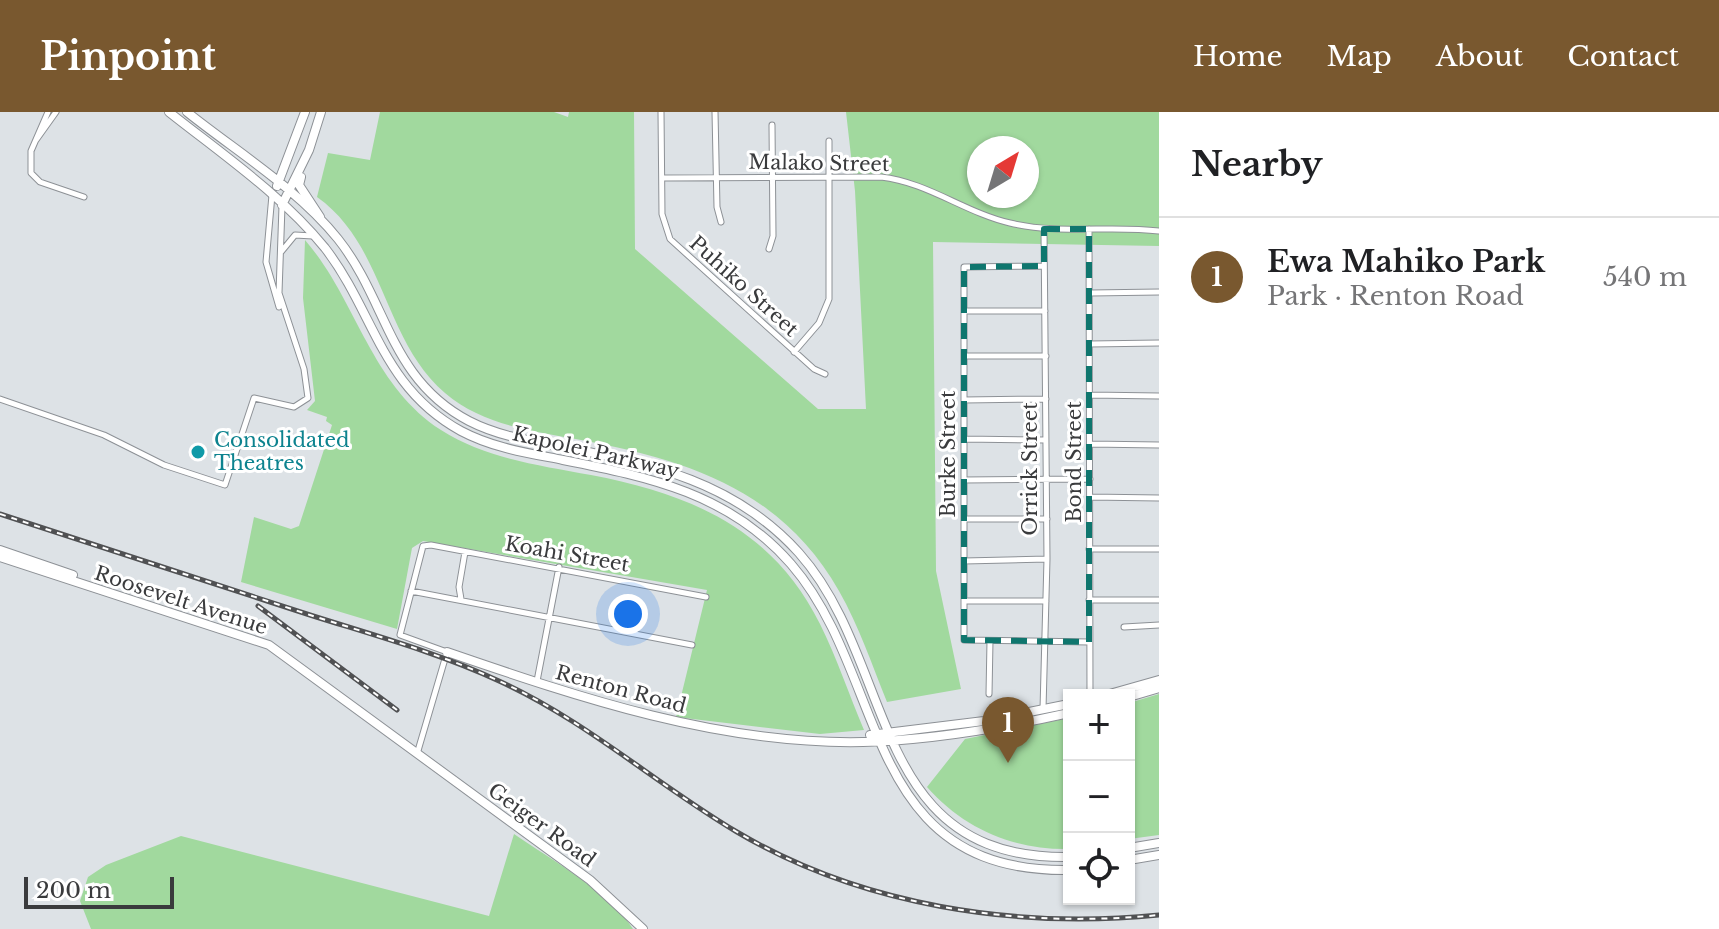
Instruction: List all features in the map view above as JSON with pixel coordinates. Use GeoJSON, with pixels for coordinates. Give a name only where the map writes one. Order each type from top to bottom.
{"type":"FeatureCollection","features":[{"type":"Feature","properties":{"kind":"main road","name":"Kapolei Parkway"},"geometry":{"type":"LineString","coordinates":[[169,112],[272,194],[315,237],[338,268],[393,370],[416,398],[444,420],[473,437],[506,449],[674,484],[727,510],[762,536],[800,575],[823,609],[876,738],[906,793],[951,836],[1009,863],[1063,869]]}},
{"type":"Feature","properties":{"kind":"main road","name":"Kapolei Parkway"},"geometry":{"type":"LineString","coordinates":[[187,112],[322,221],[348,254],[404,363],[426,389],[452,410],[510,437],[675,471],[726,494],[772,526],[811,567],[834,603],[889,736],[915,786],[958,826],[1012,851],[1063,856]]}},
{"type":"Feature","properties":{"kind":"main road"},"geometry":{"type":"LineString","coordinates":[[272,194],[305,112]]}},
{"type":"Feature","properties":{"kind":"main road"},"geometry":{"type":"LineString","coordinates":[[282,205],[302,167],[321,112]]}},
{"type":"Feature","properties":{"kind":"main road"},"geometry":{"type":"LineString","coordinates":[[302,167],[299,185],[322,221]]}},
{"type":"Feature","properties":{"kind":"main road"},"geometry":{"type":"LineString","coordinates":[[0,550],[149,604]]}},
{"type":"Feature","properties":{"kind":"main road","name":"Roosevelt Avenue"},"geometry":{"type":"LineString","coordinates":[[0,557],[269,645],[417,754]]}},
{"type":"Feature","properties":{"kind":"main road","name":"Renton Road"},"geometry":{"type":"LineString","coordinates":[[447,652],[612,707],[691,724],[764,735],[842,740],[876,738],[1063,714]]}},
{"type":"Feature","properties":{"kind":"main road"},"geometry":{"type":"LineString","coordinates":[[1127,689],[1159,680]]}},
{"type":"Feature","properties":{"kind":"main road"},"geometry":{"type":"LineString","coordinates":[[1135,695],[1159,688]]}},
{"type":"Feature","properties":{"kind":"main road","name":"Renton Road"},"geometry":{"type":"LineString","coordinates":[[946,730],[1063,705]]}},
{"type":"Feature","properties":{"kind":"main road","name":"Geiger Road"},"geometry":{"type":"LineString","coordinates":[[417,754],[590,880],[643,929]]}},
{"type":"Feature","properties":{"kind":"main road"},"geometry":{"type":"LineString","coordinates":[[1135,847],[1159,843]]}},
{"type":"Feature","properties":{"kind":"main road"},"geometry":{"type":"LineString","coordinates":[[1135,859],[1159,855]]}},
{"type":"Feature","properties":{"kind":"street"},"geometry":{"type":"LineString","coordinates":[[48,112],[29,160],[35,178],[84,197]]}},
{"type":"Feature","properties":{"kind":"street"},"geometry":{"type":"LineString","coordinates":[[35,141],[56,112]]}},
{"type":"Feature","properties":{"kind":"street","name":"Puhiko Street"},"geometry":{"type":"LineString","coordinates":[[661,112],[663,220],[673,244],[794,352],[825,374]]}},
{"type":"Feature","properties":{"kind":"street"},"geometry":{"type":"LineString","coordinates":[[715,112],[721,222]]}},
{"type":"Feature","properties":{"kind":"street"},"geometry":{"type":"LineString","coordinates":[[769,249],[773,236],[772,125]]}},
{"type":"Feature","properties":{"kind":"street"},"geometry":{"type":"LineString","coordinates":[[794,352],[819,323],[829,299],[829,141]]}},
{"type":"Feature","properties":{"kind":"street","name":"Malako Street"},"geometry":{"type":"LineString","coordinates":[[662,178],[897,179],[999,220],[1044,229],[1159,231]]}},
{"type":"Feature","properties":{"kind":"street"},"geometry":{"type":"LineString","coordinates":[[0,399],[104,435],[170,468],[225,485],[254,398],[292,407],[307,400],[304,369],[271,288],[266,262],[266,234],[272,194]]}},
{"type":"Feature","properties":{"kind":"street"},"geometry":{"type":"LineString","coordinates":[[282,205],[279,288],[284,315]]}},
{"type":"Feature","properties":{"kind":"street","name":"Orrick Street"},"geometry":{"type":"LineString","coordinates":[[1043,710],[1047,559],[1044,229]]}},
{"type":"Feature","properties":{"kind":"street","name":"Bond Street"},"geometry":{"type":"LineString","coordinates":[[1089,229],[1090,689]]}},
{"type":"Feature","properties":{"kind":"street"},"geometry":{"type":"LineString","coordinates":[[280,253],[295,235],[315,237]]}},
{"type":"Feature","properties":{"kind":"street","name":"Burke Street"},"geometry":{"type":"LineString","coordinates":[[990,641],[964,640],[964,267],[1044,266]]}},
{"type":"Feature","properties":{"kind":"street"},"geometry":{"type":"LineString","coordinates":[[1091,293],[1159,292]]}},
{"type":"Feature","properties":{"kind":"street"},"geometry":{"type":"LineString","coordinates":[[964,311],[1045,311]]}},
{"type":"Feature","properties":{"kind":"street"},"geometry":{"type":"LineString","coordinates":[[1090,344],[1159,343]]}},
{"type":"Feature","properties":{"kind":"street"},"geometry":{"type":"LineString","coordinates":[[964,356],[1046,356]]}},
{"type":"Feature","properties":{"kind":"street"},"geometry":{"type":"LineString","coordinates":[[1090,395],[1159,396]]}},
{"type":"Feature","properties":{"kind":"street"},"geometry":{"type":"LineString","coordinates":[[964,400],[1046,399]]}},
{"type":"Feature","properties":{"kind":"street"},"geometry":{"type":"LineString","coordinates":[[964,439],[1046,440]]}},
{"type":"Feature","properties":{"kind":"street"},"geometry":{"type":"LineString","coordinates":[[1090,444],[1159,445]]}},
{"type":"Feature","properties":{"kind":"street"},"geometry":{"type":"LineString","coordinates":[[964,480],[1090,479]]}},
{"type":"Feature","properties":{"kind":"street"},"geometry":{"type":"LineString","coordinates":[[1090,497],[1159,498]]}},
{"type":"Feature","properties":{"kind":"street"},"geometry":{"type":"LineString","coordinates":[[964,519],[1047,519]]}},
{"type":"Feature","properties":{"kind":"street","name":"Koahi Street"},"geometry":{"type":"LineString","coordinates":[[411,591],[423,546],[559,567],[706,597]]}},
{"type":"Feature","properties":{"kind":"street"},"geometry":{"type":"LineString","coordinates":[[1089,549],[1159,549]]}},
{"type":"Feature","properties":{"kind":"street"},"geometry":{"type":"LineString","coordinates":[[461,599],[459,587],[465,552]]}},
{"type":"Feature","properties":{"kind":"street"},"geometry":{"type":"LineString","coordinates":[[964,561],[1047,559]]}},
{"type":"Feature","properties":{"kind":"street"},"geometry":{"type":"LineString","coordinates":[[536,682],[559,567]]}},
{"type":"Feature","properties":{"kind":"street"},"geometry":{"type":"LineString","coordinates":[[411,591],[692,645]]}},
{"type":"Feature","properties":{"kind":"street","name":"Renton Road"},"geometry":{"type":"LineString","coordinates":[[411,591],[400,635],[447,652]]}},
{"type":"Feature","properties":{"kind":"street"},"geometry":{"type":"LineString","coordinates":[[1089,600],[1159,600]]}},
{"type":"Feature","properties":{"kind":"street"},"geometry":{"type":"LineString","coordinates":[[964,601],[1046,601]]}},
{"type":"Feature","properties":{"kind":"street"},"geometry":{"type":"LineString","coordinates":[[1124,627],[1159,625]]}},
{"type":"Feature","properties":{"kind":"street"},"geometry":{"type":"LineString","coordinates":[[989,694],[990,641],[1089,642]]}},
{"type":"Feature","properties":{"kind":"street"},"geometry":{"type":"LineString","coordinates":[[417,754],[447,652]]}},
{"type":"Feature","properties":{"kind":"highlighted area"},"geometry":{"type":"Polygon","coordinates":[[[1044,229],[1089,229],[1089,642],[964,640],[964,267],[1044,266],[1044,229]]]}},
{"type":"Feature","properties":{"kind":"green space"},"geometry":{"type":"Polygon","coordinates":[[[380,112],[554,112],[568,117],[569,112],[634,112],[635,249],[818,409],[866,409],[855,191],[846,112],[1159,112],[1159,246],[933,242],[936,571],[961,689],[887,702],[839,591],[816,556],[790,528],[760,504],[694,470],[620,448],[510,426],[476,413],[445,393],[424,371],[408,347],[357,240],[339,217],[317,197],[328,153],[370,160],[380,112]]]}},
{"type":"Feature","properties":{"kind":"green space"},"geometry":{"type":"Polygon","coordinates":[[[305,240],[323,264],[380,365],[397,389],[417,411],[441,430],[495,454],[662,493],[725,521],[753,540],[778,563],[820,624],[864,730],[820,734],[676,717],[707,590],[423,541],[412,548],[397,629],[241,582],[254,517],[291,529],[299,526],[332,425],[326,421],[327,417],[307,410],[315,401],[303,298],[305,240]]]}},
{"type":"Feature","properties":{"kind":"green space"},"geometry":{"type":"Polygon","coordinates":[[[1159,694],[1159,835],[1135,838],[1135,761],[1135,701],[1159,694]]]}},
{"type":"Feature","properties":{"kind":"green space"},"geometry":{"type":"Polygon","coordinates":[[[1063,719],[1063,849],[1029,846],[991,834],[957,815],[927,787],[965,739],[1063,719]]]}},
{"type":"Feature","properties":{"kind":"green space"},"geometry":{"type":"Polygon","coordinates":[[[514,834],[595,890],[633,929],[91,929],[80,901],[88,877],[106,865],[181,836],[489,916],[514,834]]]}},
{"type":"Feature","properties":{"kind":"railway"},"geometry":{"type":"LineString","coordinates":[[0,514],[406,645],[499,681],[591,733],[737,832],[835,878],[887,894],[995,914],[1050,918],[1159,915]]}},
{"type":"Feature","properties":{"kind":"railway"},"geometry":{"type":"LineString","coordinates":[[258,606],[397,710]]}},
{"type":"Feature","properties":{"kind":"place","name":"Consolidated Theatres"},"geometry":{"type":"Point","coordinates":[198,452]}},
{"type":"Feature","properties":{"kind":"place","name":"Ewa Mahiko Park"},"geometry":{"type":"Point","coordinates":[1008,763]}}]}
